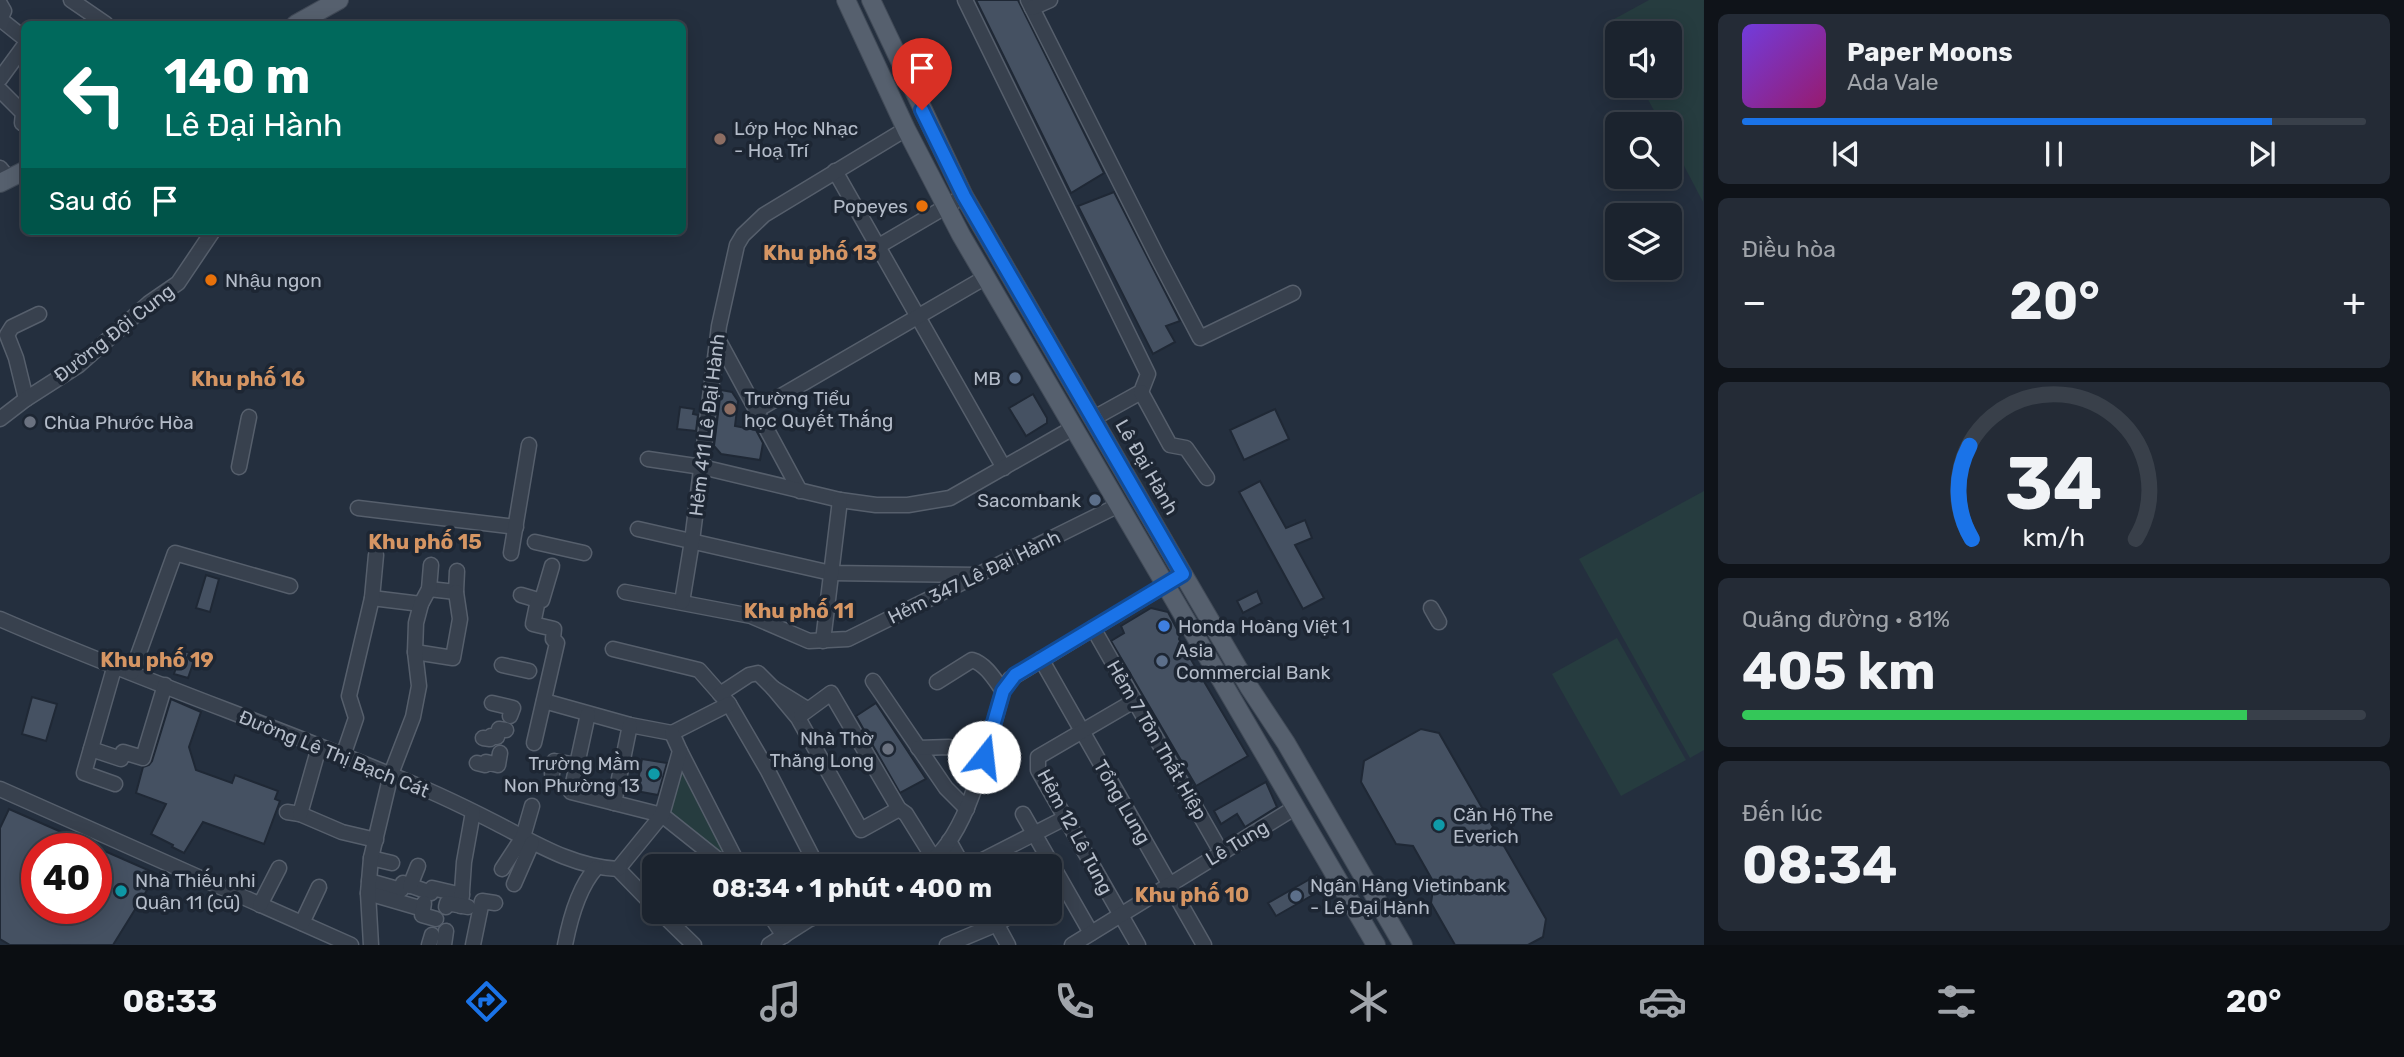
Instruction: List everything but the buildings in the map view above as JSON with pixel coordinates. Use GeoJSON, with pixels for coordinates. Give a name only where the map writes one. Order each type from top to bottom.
{"type":"FeatureCollection","features":[{"type":"Feature","properties":{"kind":"main road"},"geometry":{"type":"LineString","coordinates":[[321,18],[339,0]]}},
{"type":"Feature","properties":{"kind":"main road"},"geometry":{"type":"LineString","coordinates":[[846,0],[945,207],[1376,945]]}},
{"type":"Feature","properties":{"kind":"main road","name":"Lê Đại Hành"},"geometry":{"type":"LineString","coordinates":[[871,0],[964,196],[1183,574],[1403,945]]}},
{"type":"Feature","properties":{"kind":"main road"},"geometry":{"type":"LineString","coordinates":[[1073,428],[1094,418]]}},
{"type":"Feature","properties":{"kind":"street"},"geometry":{"type":"LineString","coordinates":[[71,0],[102,21]]}},
{"type":"Feature","properties":{"kind":"street"},"geometry":{"type":"LineString","coordinates":[[965,0],[1148,374],[1141,392],[1094,418]]}},
{"type":"Feature","properties":{"kind":"street"},"geometry":{"type":"LineString","coordinates":[[1050,0],[1030,4],[1200,338],[1293,293]]}},
{"type":"Feature","properties":{"kind":"street"},"geometry":{"type":"LineString","coordinates":[[0,4],[4,10],[0,19],[3,25],[21,36]]}},
{"type":"Feature","properties":{"kind":"street"},"geometry":{"type":"LineString","coordinates":[[0,79],[21,50]]}},
{"type":"Feature","properties":{"kind":"street"},"geometry":{"type":"LineString","coordinates":[[0,90],[21,111]]}},
{"type":"Feature","properties":{"kind":"street","name":"Hẻm 411 Lê Đại Hành"},"geometry":{"type":"LineString","coordinates":[[682,602],[719,326],[733,257],[743,234],[764,215],[906,129]]}},
{"type":"Feature","properties":{"kind":"street"},"geometry":{"type":"LineString","coordinates":[[835,172],[1004,468]]}},
{"type":"Feature","properties":{"kind":"street"},"geometry":{"type":"LineString","coordinates":[[877,247],[964,196]]}},
{"type":"Feature","properties":{"kind":"street","name":"Đường Đội Cung"},"geometry":{"type":"LineString","coordinates":[[0,419],[79,365],[149,303],[178,283],[210,235]]}},
{"type":"Feature","properties":{"kind":"street"},"geometry":{"type":"LineString","coordinates":[[757,410],[986,278]]}},
{"type":"Feature","properties":{"kind":"street"},"geometry":{"type":"LineString","coordinates":[[26,399],[8,335],[12,327],[39,314]]}},
{"type":"Feature","properties":{"kind":"street"},"geometry":{"type":"LineString","coordinates":[[719,341],[800,491]]}},
{"type":"Feature","properties":{"kind":"street"},"geometry":{"type":"LineString","coordinates":[[1141,392],[1170,445],[1186,448],[1207,478]]}},
{"type":"Feature","properties":{"kind":"street"},"geometry":{"type":"LineString","coordinates":[[239,467],[249,417]]}},
{"type":"Feature","properties":{"kind":"street"},"geometry":{"type":"LineString","coordinates":[[648,459],[702,467],[840,500],[886,505],[929,503],[950,498],[1073,428]]}},
{"type":"Feature","properties":{"kind":"street"},"geometry":{"type":"LineString","coordinates":[[511,553],[529,444]]}},
{"type":"Feature","properties":{"kind":"street"},"geometry":{"type":"LineString","coordinates":[[823,641],[840,500]]}},
{"type":"Feature","properties":{"kind":"street","name":"Hẻm 347 Lê Đại Hành"},"geometry":{"type":"LineString","coordinates":[[625,592],[751,617],[809,641],[848,639],[1119,505]]}},
{"type":"Feature","properties":{"kind":"street"},"geometry":{"type":"LineString","coordinates":[[358,508],[516,527]]}},
{"type":"Feature","properties":{"kind":"street"},"geometry":{"type":"LineString","coordinates":[[638,529],[831,573],[977,575]]}},
{"type":"Feature","properties":{"kind":"street"},"geometry":{"type":"LineString","coordinates":[[535,542],[583,553]]}},
{"type":"Feature","properties":{"kind":"street"},"geometry":{"type":"LineString","coordinates":[[132,672],[175,553],[290,586]]}},
{"type":"Feature","properties":{"kind":"street"},"geometry":{"type":"LineString","coordinates":[[343,756],[356,718],[349,695],[372,598],[376,555]]}},
{"type":"Feature","properties":{"kind":"street"},"geometry":{"type":"LineString","coordinates":[[371,945],[368,887],[371,858],[391,774],[413,717],[419,686],[415,652],[416,623],[421,604],[429,589],[430,565]]}},
{"type":"Feature","properties":{"kind":"street"},"geometry":{"type":"LineString","coordinates":[[521,595],[542,600],[552,566]]}},
{"type":"Feature","properties":{"kind":"street"},"geometry":{"type":"LineString","coordinates":[[415,652],[453,658],[460,619],[456,592],[457,571]]}},
{"type":"Feature","properties":{"kind":"street"},"geometry":{"type":"LineString","coordinates":[[937,854],[949,841],[965,816],[1003,691],[1015,675],[1183,574]]}},
{"type":"Feature","properties":{"kind":"street"},"geometry":{"type":"LineString","coordinates":[[429,589],[456,592]]}},
{"type":"Feature","properties":{"kind":"street"},"geometry":{"type":"LineString","coordinates":[[372,598],[421,604]]}},
{"type":"Feature","properties":{"kind":"street"},"geometry":{"type":"LineString","coordinates":[[534,743],[557,643],[553,639],[554,629],[533,624],[538,600]]}},
{"type":"Feature","properties":{"kind":"street"},"geometry":{"type":"LineString","coordinates":[[1431,608],[1439,622]]}},
{"type":"Feature","properties":{"kind":"street","name":"Đường Lê Thị Bạch Cát"},"geometry":{"type":"LineString","coordinates":[[0,619],[391,774],[474,811],[528,840],[596,868],[618,869]]}},
{"type":"Feature","properties":{"kind":"street","name":"Hẻm 7 Tôn Thất Hiệp"},"geometry":{"type":"LineString","coordinates":[[1093,628],[1221,852]]}},
{"type":"Feature","properties":{"kind":"street"},"geometry":{"type":"LineString","coordinates":[[614,649],[699,670],[725,699],[768,771],[811,854]]}},
{"type":"Feature","properties":{"kind":"street","name":"Tổng Lung"},"geometry":{"type":"LineString","coordinates":[[1041,659],[1203,945]]}},
{"type":"Feature","properties":{"kind":"street"},"geometry":{"type":"LineString","coordinates":[[937,682],[972,660],[978,661],[1003,691]]}},
{"type":"Feature","properties":{"kind":"street"},"geometry":{"type":"LineString","coordinates":[[115,784],[84,773],[116,665]]}},
{"type":"Feature","properties":{"kind":"street"},"geometry":{"type":"LineString","coordinates":[[502,665],[528,671]]}},
{"type":"Feature","properties":{"kind":"street"},"geometry":{"type":"LineString","coordinates":[[544,701],[630,725],[672,733],[725,699],[749,675],[758,673],[802,713],[861,830],[899,809]]}},
{"type":"Feature","properties":{"kind":"street"},"geometry":{"type":"LineString","coordinates":[[873,681],[946,788],[967,809]]}},
{"type":"Feature","properties":{"kind":"street"},"geometry":{"type":"LineString","coordinates":[[91,749],[121,759],[123,752],[142,758],[165,685]]}},
{"type":"Feature","properties":{"kind":"street"},"geometry":{"type":"LineString","coordinates":[[802,713],[831,693],[899,809],[906,814],[925,854]]}},
{"type":"Feature","properties":{"kind":"street"},"geometry":{"type":"LineString","coordinates":[[1082,732],[1134,701]]}},
{"type":"Feature","properties":{"kind":"street"},"geometry":{"type":"LineString","coordinates":[[483,738],[497,737],[499,729],[508,723],[513,708],[492,703]]}},
{"type":"Feature","properties":{"kind":"street"},"geometry":{"type":"LineString","coordinates":[[588,714],[571,792],[662,816],[711,854]]}},
{"type":"Feature","properties":{"kind":"street"},"geometry":{"type":"LineString","coordinates":[[614,803],[630,725]]}},
{"type":"Feature","properties":{"kind":"street","name":"Hẻm 12 Lê Tung"},"geometry":{"type":"LineString","coordinates":[[1082,732],[1038,757],[1038,770],[1138,945]]}},
{"type":"Feature","properties":{"kind":"street"},"geometry":{"type":"LineString","coordinates":[[672,733],[733,854]]}},
{"type":"Feature","properties":{"kind":"street"},"geometry":{"type":"LineString","coordinates":[[319,747],[293,813],[342,832],[376,840]]}},
{"type":"Feature","properties":{"kind":"street"},"geometry":{"type":"LineString","coordinates":[[918,748],[949,747],[984,757]]}},
{"type":"Feature","properties":{"kind":"street"},"geometry":{"type":"LineString","coordinates":[[642,894],[618,869],[662,816],[680,751]]}},
{"type":"Feature","properties":{"kind":"street"},"geometry":{"type":"LineString","coordinates":[[477,763],[498,765],[500,753]]}},
{"type":"Feature","properties":{"kind":"street"},"geometry":{"type":"LineString","coordinates":[[552,774],[554,761],[577,765]]}},
{"type":"Feature","properties":{"kind":"street"},"geometry":{"type":"LineString","coordinates":[[2,796],[351,945]]}},
{"type":"Feature","properties":{"kind":"street"},"geometry":{"type":"LineString","coordinates":[[513,884],[528,840],[532,806]]}},
{"type":"Feature","properties":{"kind":"street","name":"Lê Tung"},"geometry":{"type":"LineString","coordinates":[[1072,945],[1296,807]]}},
{"type":"Feature","properties":{"kind":"street"},"geometry":{"type":"LineString","coordinates":[[456,903],[474,811]]}},
{"type":"Feature","properties":{"kind":"street"},"geometry":{"type":"LineString","coordinates":[[1023,814],[1043,854]]}},
{"type":"Feature","properties":{"kind":"street"},"geometry":{"type":"LineString","coordinates":[[994,854],[1065,818]]}},
{"type":"Feature","properties":{"kind":"street"},"geometry":{"type":"LineString","coordinates":[[502,869],[528,840]]}},
{"type":"Feature","properties":{"kind":"street"},"geometry":{"type":"LineString","coordinates":[[949,841],[956,854]]}},
{"type":"Feature","properties":{"kind":"street"},"geometry":{"type":"LineString","coordinates":[[371,858],[392,863]]}},
{"type":"Feature","properties":{"kind":"street"},"geometry":{"type":"LineString","coordinates":[[410,886],[418,866]]}},
{"type":"Feature","properties":{"kind":"street"},"geometry":{"type":"LineString","coordinates":[[260,905],[279,868]]}},
{"type":"Feature","properties":{"kind":"street"},"geometry":{"type":"LineString","coordinates":[[580,945],[566,938],[587,878],[596,868]]}},
{"type":"Feature","properties":{"kind":"street"},"geometry":{"type":"LineString","coordinates":[[368,887],[401,890],[403,883],[430,892],[432,888],[456,903],[481,910]]}},
{"type":"Feature","properties":{"kind":"street"},"geometry":{"type":"LineString","coordinates":[[302,923],[319,887]]}},
{"type":"Feature","properties":{"kind":"street"},"geometry":{"type":"LineString","coordinates":[[368,887],[423,909]]}},
{"type":"Feature","properties":{"kind":"street"},"geometry":{"type":"LineString","coordinates":[[427,891],[422,915],[437,935]]}},
{"type":"Feature","properties":{"kind":"street"},"geometry":{"type":"LineString","coordinates":[[1062,895],[1091,933]]}},
{"type":"Feature","properties":{"kind":"street"},"geometry":{"type":"LineString","coordinates":[[473,945],[482,901],[495,903]]}},
{"type":"Feature","properties":{"kind":"street"},"geometry":{"type":"LineString","coordinates":[[672,924],[694,945]]}},
{"type":"Feature","properties":{"kind":"street"},"geometry":{"type":"LineString","coordinates":[[776,924],[784,936]]}},
{"type":"Feature","properties":{"kind":"street"},"geometry":{"type":"LineString","coordinates":[[769,945],[806,924]]}},
{"type":"Feature","properties":{"kind":"street"},"geometry":{"type":"LineString","coordinates":[[947,945],[983,924]]}},
{"type":"Feature","properties":{"kind":"street"},"geometry":{"type":"LineString","coordinates":[[996,924],[1008,945]]}},
{"type":"Feature","properties":{"kind":"green space"},"geometry":{"type":"Polygon","coordinates":[[[1649,0],[1704,0],[1703,202],[1682,162],[1682,112],[1655,112],[1647,98],[1682,98],[1682,21],[1611,21],[1649,0]]]}},
{"type":"Feature","properties":{"kind":"green space"},"geometry":{"type":"Polygon","coordinates":[[[1704,491],[1704,750],[1690,758],[1579,559],[1704,491]]]}},
{"type":"Feature","properties":{"kind":"green space"},"geometry":{"type":"Polygon","coordinates":[[[1617,638],[1686,760],[1621,796],[1552,674],[1617,638]]]}},
{"type":"Feature","properties":{"kind":"green space"},"geometry":{"type":"Polygon","coordinates":[[[682,762],[728,854],[720,854],[668,810],[682,762]]]}},
{"type":"Feature","properties":{"kind":"place","name":"Lớp Học Nhạc - Hoạ Trí"},"geometry":{"type":"Point","coordinates":[720,139]}},
{"type":"Feature","properties":{"kind":"place","name":"Popeyes"},"geometry":{"type":"Point","coordinates":[922,206]}},
{"type":"Feature","properties":{"kind":"place","name":"Nhậu ngon"},"geometry":{"type":"Point","coordinates":[211,280]}},
{"type":"Feature","properties":{"kind":"place","name":"MB"},"geometry":{"type":"Point","coordinates":[1015,378]}},
{"type":"Feature","properties":{"kind":"place","name":"Trường Tiểu học Quyết Thắng"},"geometry":{"type":"Point","coordinates":[730,409]}},
{"type":"Feature","properties":{"kind":"place","name":"Chùa Phước Hòa"},"geometry":{"type":"Point","coordinates":[30,422]}},
{"type":"Feature","properties":{"kind":"place","name":"Sacombank"},"geometry":{"type":"Point","coordinates":[1095,500]}},
{"type":"Feature","properties":{"kind":"place","name":"Honda Hoàng Việt 1"},"geometry":{"type":"Point","coordinates":[1164,626]}},
{"type":"Feature","properties":{"kind":"place","name":"Asia Commercial Bank"},"geometry":{"type":"Point","coordinates":[1162,661]}},
{"type":"Feature","properties":{"kind":"place","name":"Nhà Thờ Thăng Long"},"geometry":{"type":"Point","coordinates":[888,749]}},
{"type":"Feature","properties":{"kind":"place","name":"Trường Mầm Non Phường 13"},"geometry":{"type":"Point","coordinates":[654,774]}},
{"type":"Feature","properties":{"kind":"place","name":"Căn Hộ The Everich"},"geometry":{"type":"Point","coordinates":[1439,825]}},
{"type":"Feature","properties":{"kind":"place","name":"Nhà Thiếu nhi Quận 11 (cũ)"},"geometry":{"type":"Point","coordinates":[121,891]}},
{"type":"Feature","properties":{"kind":"place","name":"Ngân Hàng Vietinbank - Lê Đại Hành"},"geometry":{"type":"Point","coordinates":[1296,896]}},
{"type":"Feature","properties":{"kind":"district","name":"Khu phố 13"},"geometry":{"type":"Point","coordinates":[820,252]}},
{"type":"Feature","properties":{"kind":"district","name":"Khu phố 16"},"geometry":{"type":"Point","coordinates":[248,378]}},
{"type":"Feature","properties":{"kind":"district","name":"Khu phố 15"},"geometry":{"type":"Point","coordinates":[425,541]}},
{"type":"Feature","properties":{"kind":"district","name":"Khu phố 11"},"geometry":{"type":"Point","coordinates":[799,610]}},
{"type":"Feature","properties":{"kind":"district","name":"Khu phố 19"},"geometry":{"type":"Point","coordinates":[157,659]}},
{"type":"Feature","properties":{"kind":"district","name":"Khu phố 10"},"geometry":{"type":"Point","coordinates":[1192,894]}},
{"type":"Feature","properties":{"kind":"route"},"geometry":{"type":"LineString","coordinates":[[922,110],[964,196],[1183,574],[1010,679],[1003,691],[984,757]]}}]}
